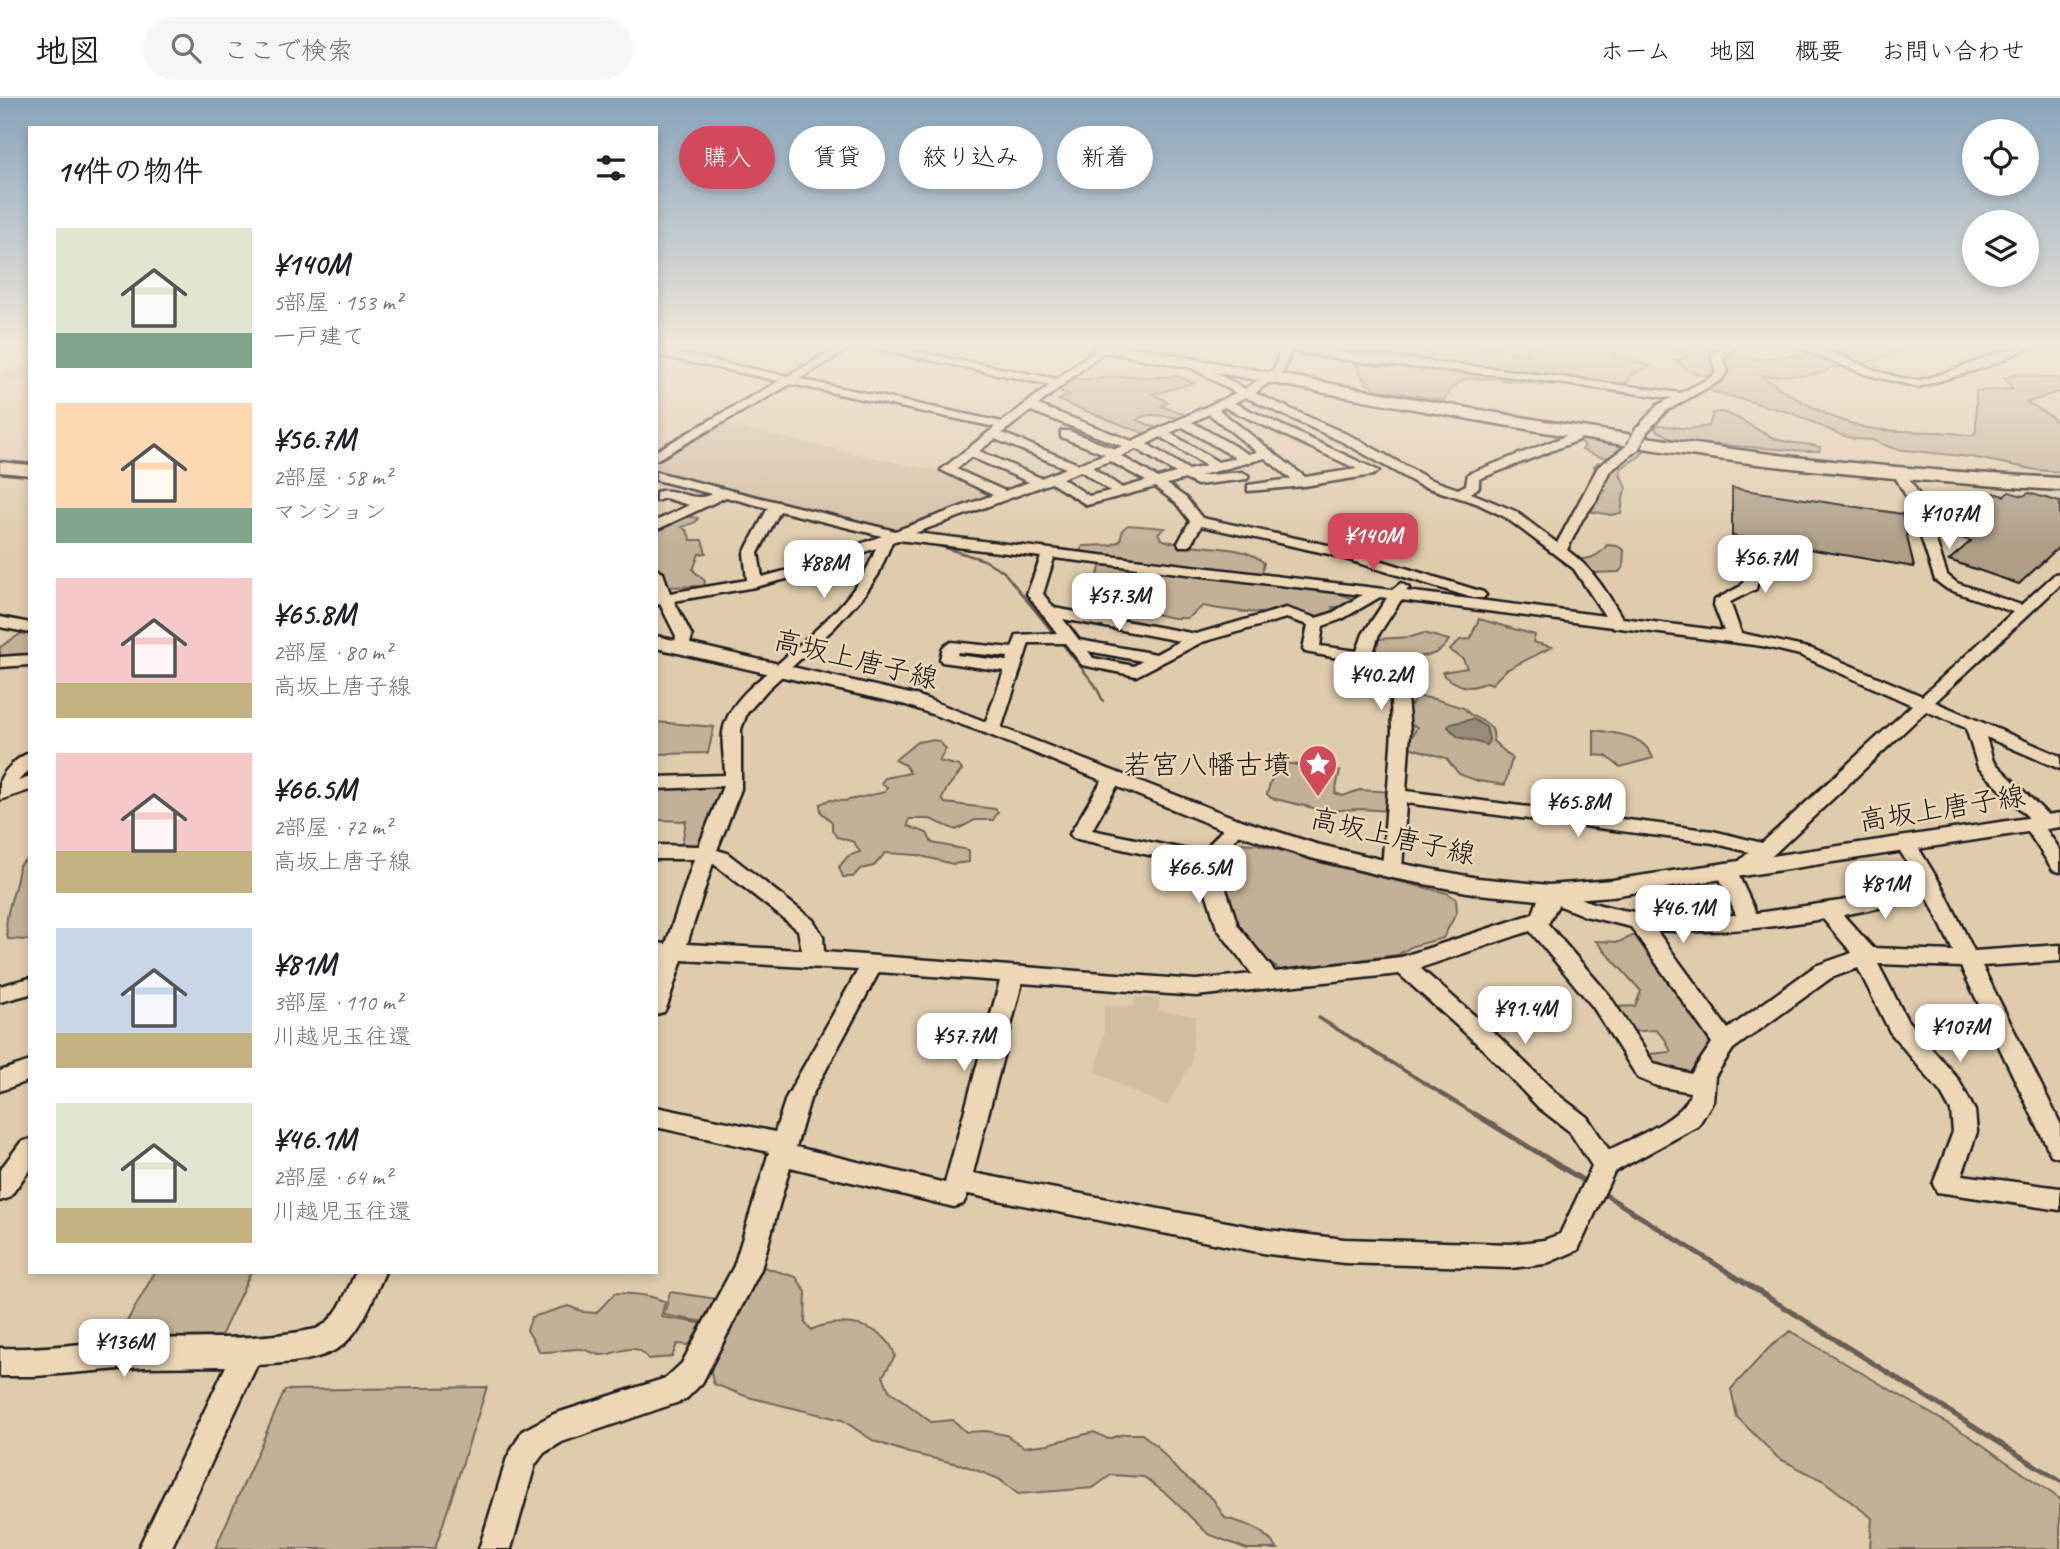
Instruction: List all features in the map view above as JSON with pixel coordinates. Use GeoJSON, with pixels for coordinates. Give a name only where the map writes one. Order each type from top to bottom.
{"type":"FeatureCollection","features":[{"type":"Feature","properties":{"kind":"highway"},"geometry":{"type":"LineString","coordinates":[[1486,414],[1718,453],[1899,473],[2060,482]]}},
{"type":"Feature","properties":{"kind":"highway"},"geometry":{"type":"LineString","coordinates":[[1507,414],[1702,446],[1896,468],[2060,482]]}},
{"type":"Feature","properties":{"kind":"main road"},"geometry":{"type":"LineString","coordinates":[[0,467],[28,470]]}},
{"type":"Feature","properties":{"kind":"main road","name":"高坂上唐子線"},"geometry":{"type":"LineString","coordinates":[[658,642],[912,700],[1236,826],[1311,850],[1392,870],[1478,886],[1549,893],[1612,888],[2046,822]]}},
{"type":"Feature","properties":{"kind":"street"},"geometry":{"type":"LineString","coordinates":[[658,455],[729,414]]}},
{"type":"Feature","properties":{"kind":"street"},"geometry":{"type":"LineString","coordinates":[[931,414],[1000,430],[1080,467],[1120,492]]}},
{"type":"Feature","properties":{"kind":"street"},"geometry":{"type":"LineString","coordinates":[[1004,495],[947,470],[1022,414]]}},
{"type":"Feature","properties":{"kind":"street"},"geometry":{"type":"LineString","coordinates":[[1050,414],[1136,445],[1197,481],[1242,476],[1162,433]]}},
{"type":"Feature","properties":{"kind":"street"},"geometry":{"type":"LineString","coordinates":[[682,648],[685,643],[682,629],[661,599],[755,583],[797,572],[1114,455],[1200,414]]}},
{"type":"Feature","properties":{"kind":"street"},"geometry":{"type":"LineString","coordinates":[[1216,414],[1304,482]]}},
{"type":"Feature","properties":{"kind":"street"},"geometry":{"type":"LineString","coordinates":[[1248,414],[1371,471]]}},
{"type":"Feature","properties":{"kind":"street"},"geometry":{"type":"LineString","coordinates":[[1290,414],[1336,434],[1424,482],[1460,493],[1510,514],[1560,551],[1591,580],[1616,621]]}},
{"type":"Feature","properties":{"kind":"street"},"geometry":{"type":"LineString","coordinates":[[1560,551],[1575,519],[1589,502],[1603,470],[1633,447],[1641,431],[1657,414]]}},
{"type":"Feature","properties":{"kind":"street"},"geometry":{"type":"LineString","coordinates":[[1019,416],[1114,455],[1187,506],[1196,521],[1332,550],[1519,609]]}},
{"type":"Feature","properties":{"kind":"street"},"geometry":{"type":"LineString","coordinates":[[1183,422],[1247,459]]}},
{"type":"Feature","properties":{"kind":"street"},"geometry":{"type":"LineString","coordinates":[[1460,493],[1472,487],[1473,477],[1575,437],[1580,431]]}},
{"type":"Feature","properties":{"kind":"street"},"geometry":{"type":"LineString","coordinates":[[1307,442],[1336,434]]}},
{"type":"Feature","properties":{"kind":"street"},"geometry":{"type":"LineString","coordinates":[[970,452],[1047,480],[1087,501],[1268,453]]}},
{"type":"Feature","properties":{"kind":"street"},"geometry":{"type":"LineString","coordinates":[[1254,488],[1394,466]]}},
{"type":"Feature","properties":{"kind":"street"},"geometry":{"type":"LineString","coordinates":[[1899,473],[1917,503],[1940,577],[1952,586],[2024,611]]}},
{"type":"Feature","properties":{"kind":"street"},"geometry":{"type":"LineString","coordinates":[[658,476],[890,537],[1387,593],[1762,641],[1807,652],[2060,763]]}},
{"type":"Feature","properties":{"kind":"street"},"geometry":{"type":"LineString","coordinates":[[658,525],[724,493]]}},
{"type":"Feature","properties":{"kind":"street"},"geometry":{"type":"LineString","coordinates":[[658,497],[664,494],[703,504]]}},
{"type":"Feature","properties":{"kind":"street"},"geometry":{"type":"LineString","coordinates":[[755,583],[751,553],[776,506]]}},
{"type":"Feature","properties":{"kind":"street"},"geometry":{"type":"LineString","coordinates":[[1185,543],[1196,521]]}},
{"type":"Feature","properties":{"kind":"street"},"geometry":{"type":"LineString","coordinates":[[658,995],[666,950],[734,780],[732,732],[736,717],[860,590],[890,537]]}},
{"type":"Feature","properties":{"kind":"street"},"geometry":{"type":"LineString","coordinates":[[1049,553],[1034,594],[1071,641]]}},
{"type":"Feature","properties":{"kind":"street"},"geometry":{"type":"LineString","coordinates":[[1734,637],[1722,606],[1723,600],[1748,589],[1751,580],[1748,556],[1769,557],[1801,566]]}},
{"type":"Feature","properties":{"kind":"street"},"geometry":{"type":"LineString","coordinates":[[992,729],[1023,638],[1071,641],[1158,659],[1196,639],[1286,613],[1316,623],[1387,593],[1413,576]]}},
{"type":"Feature","properties":{"kind":"street"},"geometry":{"type":"LineString","coordinates":[[1749,922],[1735,869],[1766,850],[2060,577]]}},
{"type":"Feature","properties":{"kind":"street"},"geometry":{"type":"LineString","coordinates":[[1387,593],[1386,614],[1371,634],[1360,666],[1399,697],[1401,731],[1392,870]]}},
{"type":"Feature","properties":{"kind":"street"},"geometry":{"type":"LineString","coordinates":[[1050,612],[1196,639]]}},
{"type":"Feature","properties":{"kind":"street"},"geometry":{"type":"LineString","coordinates":[[0,622],[28,628]]}},
{"type":"Feature","properties":{"kind":"street"},"geometry":{"type":"LineString","coordinates":[[1316,623],[1311,649],[1361,657]]}},
{"type":"Feature","properties":{"kind":"street"},"geometry":{"type":"LineString","coordinates":[[0,662],[28,660]]}},
{"type":"Feature","properties":{"kind":"street"},"geometry":{"type":"LineString","coordinates":[[1974,725],[1984,763],[2019,800],[2046,822],[2060,865]]}},
{"type":"Feature","properties":{"kind":"street"},"geometry":{"type":"LineString","coordinates":[[4,793],[12,776],[28,760]]}},
{"type":"Feature","properties":{"kind":"street"},"geometry":{"type":"LineString","coordinates":[[1112,777],[1080,834],[1207,861]]}},
{"type":"Feature","properties":{"kind":"street"},"geometry":{"type":"LineString","coordinates":[[658,783],[734,780]]}},
{"type":"Feature","properties":{"kind":"street"},"geometry":{"type":"LineString","coordinates":[[4,793],[28,784]]}},
{"type":"Feature","properties":{"kind":"street"},"geometry":{"type":"LineString","coordinates":[[1396,796],[1713,837],[1766,850]]}},
{"type":"Feature","properties":{"kind":"street"},"geometry":{"type":"LineString","coordinates":[[1207,861],[1236,826]]}},
{"type":"Feature","properties":{"kind":"street"},"geometry":{"type":"LineString","coordinates":[[1906,844],[1934,890],[2060,1148]]}},
{"type":"Feature","properties":{"kind":"street"},"geometry":{"type":"LineString","coordinates":[[658,852],[706,853],[720,858],[806,925],[812,936],[814,960]]}},
{"type":"Feature","properties":{"kind":"street"},"geometry":{"type":"LineString","coordinates":[[1207,861],[1228,928],[1270,982]]}},
{"type":"Feature","properties":{"kind":"street"},"geometry":{"type":"LineString","coordinates":[[666,950],[1196,988],[1353,974],[1403,965],[1533,922],[1545,914],[1549,893],[1578,907],[1637,919],[1688,924],[1749,922],[1828,911],[1934,890]]}},
{"type":"Feature","properties":{"kind":"street"},"geometry":{"type":"LineString","coordinates":[[1828,911],[1865,957],[1898,1026],[1950,1086],[1964,1111],[1965,1132],[1946,1184],[2060,1199]]}},
{"type":"Feature","properties":{"kind":"street"},"geometry":{"type":"LineString","coordinates":[[1637,919],[1725,1042]]}},
{"type":"Feature","properties":{"kind":"street"},"geometry":{"type":"LineString","coordinates":[[1533,922],[1601,1001],[1646,1071],[1657,1077],[1701,1085]]}},
{"type":"Feature","properties":{"kind":"street"},"geometry":{"type":"LineString","coordinates":[[958,1181],[1268,1242],[1344,1251],[1511,1256],[1545,1252],[1569,1242],[1605,1165],[1689,1119],[1700,1101],[1703,1074],[1725,1042],[1823,972],[1865,957],[1968,959],[2060,953]]}},
{"type":"Feature","properties":{"kind":"street"},"geometry":{"type":"LineString","coordinates":[[495,1549],[522,1458],[533,1442],[554,1429],[675,1390],[692,1373],[747,1269],[798,1098],[872,964]]}},
{"type":"Feature","properties":{"kind":"street"},"geometry":{"type":"LineString","coordinates":[[1403,965],[1491,1043],[1548,1101],[1578,1124],[1605,1165]]}},
{"type":"Feature","properties":{"kind":"street"},"geometry":{"type":"LineString","coordinates":[[658,1118],[954,1196],[1013,975]]}},
{"type":"Feature","properties":{"kind":"street"},"geometry":{"type":"LineString","coordinates":[[0,994],[28,987]]}},
{"type":"Feature","properties":{"kind":"street"},"geometry":{"type":"LineString","coordinates":[[0,1081],[28,1071]]}},
{"type":"Feature","properties":{"kind":"street"},"geometry":{"type":"LineString","coordinates":[[0,1190],[28,1152]]}},
{"type":"Feature","properties":{"kind":"street"},"geometry":{"type":"LineString","coordinates":[[0,1362],[300,1347],[333,1336],[344,1322],[370,1274]]}},
{"type":"Feature","properties":{"kind":"street"},"geometry":{"type":"LineString","coordinates":[[154,1549],[249,1350]]}},
{"type":"Feature","properties":{"kind":"shaded area"},"geometry":{"type":"Polygon","coordinates":[[[1093,414],[1182,414],[1188,416],[1150,415],[1137,420],[1159,429],[1148,435],[1093,414]]]}},
{"type":"Feature","properties":{"kind":"shaded area"},"geometry":{"type":"Polygon","coordinates":[[[1713,414],[1727,414],[1777,439],[1820,447],[1819,451],[1806,451],[1692,443],[1676,441],[1653,428],[1659,425],[1689,429],[1709,426],[1713,414]]]}},
{"type":"Feature","properties":{"kind":"shaded area"},"geometry":{"type":"Polygon","coordinates":[[[1794,414],[1827,414],[1863,427],[1890,431],[1944,432],[1971,436],[1976,432],[1976,414],[2047,414],[2060,425],[2060,472],[1971,457],[1895,449],[1872,440],[1854,439],[1794,414]]]}},
{"type":"Feature","properties":{"kind":"shaded area"},"geometry":{"type":"Polygon","coordinates":[[[721,424],[944,473],[991,493],[990,496],[902,528],[885,529],[658,472],[658,460],[721,424]]]}},
{"type":"Feature","properties":{"kind":"shaded area"},"geometry":{"type":"Polygon","coordinates":[[[1586,437],[1631,446],[1612,456],[1602,457],[1582,450],[1585,446],[1578,440],[1586,437]]]}},
{"type":"Feature","properties":{"kind":"shaded area"},"geometry":{"type":"Polygon","coordinates":[[[1640,446],[1647,448],[1621,468],[1620,474],[1627,489],[1621,513],[1611,515],[1589,511],[1588,508],[1593,506],[1605,491],[1594,466],[1598,462],[1615,463],[1640,446]]]}},
{"type":"Feature","properties":{"kind":"shaded area"},"geometry":{"type":"Polygon","coordinates":[[[684,516],[698,518],[696,522],[682,527],[691,540],[702,540],[706,553],[699,554],[693,570],[705,581],[704,586],[666,587],[658,570],[658,528],[684,516]]]}},
{"type":"Feature","properties":{"kind":"shaded area"},"geometry":{"type":"Polygon","coordinates":[[[1128,525],[1165,528],[1158,533],[1161,539],[1173,543],[1243,552],[1264,563],[1262,572],[1279,585],[1329,590],[1359,601],[1346,607],[1332,607],[1335,615],[1318,617],[1241,612],[1203,606],[1188,618],[1173,618],[1100,602],[1098,580],[1104,557],[1079,553],[1083,546],[1111,545],[1120,541],[1123,529],[1128,525]]]}},
{"type":"Feature","properties":{"kind":"shaded area"},"geometry":{"type":"Polygon","coordinates":[[[1607,545],[1624,550],[1623,567],[1619,572],[1590,573],[1578,559],[1594,556],[1607,545]]]}},
{"type":"Feature","properties":{"kind":"shaded area"},"geometry":{"type":"Polygon","coordinates":[[[1479,619],[1535,635],[1533,642],[1552,647],[1506,670],[1492,684],[1487,682],[1470,687],[1460,685],[1444,676],[1443,672],[1467,668],[1463,659],[1450,650],[1460,640],[1470,639],[1479,619]]]}},
{"type":"Feature","properties":{"kind":"shaded area"},"geometry":{"type":"Polygon","coordinates":[[[22,633],[28,634],[28,659],[0,661],[0,647],[22,633]]]}},
{"type":"Feature","properties":{"kind":"shaded area"},"geometry":{"type":"Polygon","coordinates":[[[1424,633],[1449,640],[1438,652],[1426,656],[1397,658],[1392,669],[1369,665],[1377,639],[1411,637],[1424,633]]]}},
{"type":"Feature","properties":{"kind":"shaded area"},"geometry":{"type":"Polygon","coordinates":[[[1416,697],[1464,708],[1488,724],[1493,741],[1512,758],[1505,785],[1478,781],[1459,774],[1446,758],[1412,748],[1406,743],[1408,735],[1413,735],[1417,727],[1409,724],[1404,706],[1411,705],[1416,697]]]}},
{"type":"Feature","properties":{"kind":"shaded area"},"geometry":{"type":"Polygon","coordinates":[[[1473,719],[1486,727],[1489,739],[1487,745],[1458,737],[1448,727],[1450,724],[1473,719]]]}},
{"type":"Feature","properties":{"kind":"shaded area"},"geometry":{"type":"Polygon","coordinates":[[[658,722],[714,727],[708,753],[658,754],[658,722]]]}},
{"type":"Feature","properties":{"kind":"shaded area"},"geometry":{"type":"Polygon","coordinates":[[[1594,730],[1629,736],[1643,744],[1653,758],[1620,767],[1606,756],[1594,755],[1594,730]]]}},
{"type":"Feature","properties":{"kind":"shaded area"},"geometry":{"type":"Polygon","coordinates":[[[939,741],[946,749],[939,761],[959,766],[962,770],[947,788],[942,799],[945,803],[995,809],[998,812],[993,820],[975,820],[956,830],[930,819],[909,819],[908,826],[927,833],[932,843],[969,850],[969,862],[953,864],[917,855],[885,853],[874,866],[860,869],[853,877],[843,877],[839,867],[848,856],[860,852],[854,842],[837,837],[832,830],[832,822],[821,812],[820,804],[829,800],[845,801],[885,792],[887,787],[881,783],[885,778],[910,773],[905,765],[895,760],[917,742],[939,741]]]}},
{"type":"Feature","properties":{"kind":"shaded area"},"geometry":{"type":"Polygon","coordinates":[[[1284,763],[1340,771],[1335,793],[1343,796],[1359,790],[1393,792],[1390,811],[1326,811],[1271,798],[1267,794],[1271,780],[1274,772],[1284,763]]]}},
{"type":"Feature","properties":{"kind":"shaded area"},"geometry":{"type":"Polygon","coordinates":[[[719,785],[725,790],[702,848],[681,849],[686,821],[658,820],[658,786],[719,785]]]}},
{"type":"Feature","properties":{"kind":"shaded area"},"geometry":{"type":"Polygon","coordinates":[[[1236,843],[1257,844],[1326,864],[1447,893],[1456,899],[1457,912],[1443,938],[1413,946],[1397,955],[1280,970],[1254,952],[1238,930],[1214,865],[1227,848],[1236,843]]]}},
{"type":"Feature","properties":{"kind":"shaded area"},"geometry":{"type":"Polygon","coordinates":[[[28,858],[28,940],[8,939],[6,930],[19,865],[28,858]]]}},
{"type":"Feature","properties":{"kind":"shaded area"},"geometry":{"type":"Polygon","coordinates":[[[1637,934],[1708,1035],[1714,1050],[1693,1079],[1655,1070],[1650,1054],[1671,1052],[1665,1039],[1656,1030],[1629,1032],[1612,1007],[1635,1006],[1641,991],[1596,941],[1619,942],[1637,934]]]}},
{"type":"Feature","properties":{"kind":"shaded area"},"geometry":{"type":"Polygon","coordinates":[[[1136,997],[1160,999],[1159,1010],[1196,1016],[1191,1064],[1167,1106],[1096,1072],[1104,1033],[1104,1006],[1133,1007],[1136,997]]]}},
{"type":"Feature","properties":{"kind":"shaded area"},"geometry":{"type":"Polygon","coordinates":[[[760,1266],[796,1277],[806,1292],[805,1323],[811,1330],[847,1323],[860,1325],[882,1336],[895,1356],[883,1376],[889,1390],[931,1422],[953,1420],[966,1432],[986,1431],[1006,1435],[1024,1447],[1094,1432],[1108,1439],[1124,1434],[1142,1434],[1156,1445],[1177,1470],[1213,1499],[1225,1518],[1255,1528],[1278,1549],[1247,1549],[1208,1534],[1169,1496],[1144,1477],[1111,1475],[1093,1488],[1018,1494],[999,1479],[963,1465],[909,1453],[874,1441],[842,1420],[748,1397],[714,1384],[711,1364],[714,1355],[741,1312],[760,1266]]]}},
{"type":"Feature","properties":{"kind":"shaded area"},"geometry":{"type":"Polygon","coordinates":[[[154,1274],[250,1274],[218,1342],[113,1346],[154,1274]]]}},
{"type":"Feature","properties":{"kind":"shaded area"},"geometry":{"type":"Polygon","coordinates":[[[670,1292],[717,1299],[704,1322],[664,1315],[670,1292]]]}},
{"type":"Feature","properties":{"kind":"shaded area"},"geometry":{"type":"Polygon","coordinates":[[[615,1293],[659,1299],[665,1302],[661,1317],[706,1324],[700,1339],[688,1345],[677,1344],[672,1357],[648,1359],[643,1353],[632,1349],[602,1355],[580,1349],[540,1352],[527,1330],[532,1317],[568,1306],[596,1313],[615,1293]]]}},
{"type":"Feature","properties":{"kind":"shaded area"},"geometry":{"type":"Polygon","coordinates":[[[1790,1331],[1971,1437],[2060,1499],[2060,1549],[1870,1549],[1872,1518],[1824,1481],[1778,1458],[1737,1417],[1731,1389],[1768,1349],[1790,1331]]]}},
{"type":"Feature","properties":{"kind":"shaded area"},"geometry":{"type":"Polygon","coordinates":[[[487,1387],[435,1549],[215,1549],[285,1390],[487,1387]]]}},
{"type":"Feature","properties":{"kind":"building"},"geometry":{"type":"Polygon","coordinates":[[[1732,488],[1902,514],[1914,567],[1732,536],[1732,488]]]}},
{"type":"Feature","properties":{"kind":"building"},"geometry":{"type":"Polygon","coordinates":[[[1990,492],[2004,496],[2009,492],[2023,496],[2029,493],[2060,502],[2060,546],[2019,584],[1949,560],[1971,541],[1955,536],[1960,531],[1946,527],[1990,492]]]}},
{"type":"Feature","properties":{"kind":"waterway"},"geometry":{"type":"LineString","coordinates":[[939,546],[984,560],[1003,571],[1055,635]]}},
{"type":"Feature","properties":{"kind":"waterway"},"geometry":{"type":"LineString","coordinates":[[1060,641],[1095,685],[1103,701]]}},
{"type":"Feature","properties":{"kind":"waterway"},"geometry":{"type":"LineString","coordinates":[[1319,1018],[1478,1116]]}},
{"type":"Feature","properties":{"kind":"waterway"},"geometry":{"type":"LineString","coordinates":[[1475,1114],[1589,1184]]}},
{"type":"Feature","properties":{"kind":"waterway"},"geometry":{"type":"LineString","coordinates":[[1601,1192],[2060,1481]]}},
{"type":"Feature","properties":{"kind":"place","name":"若宮八幡古墳"},"geometry":{"type":"Point","coordinates":[1318,798]}}]}
